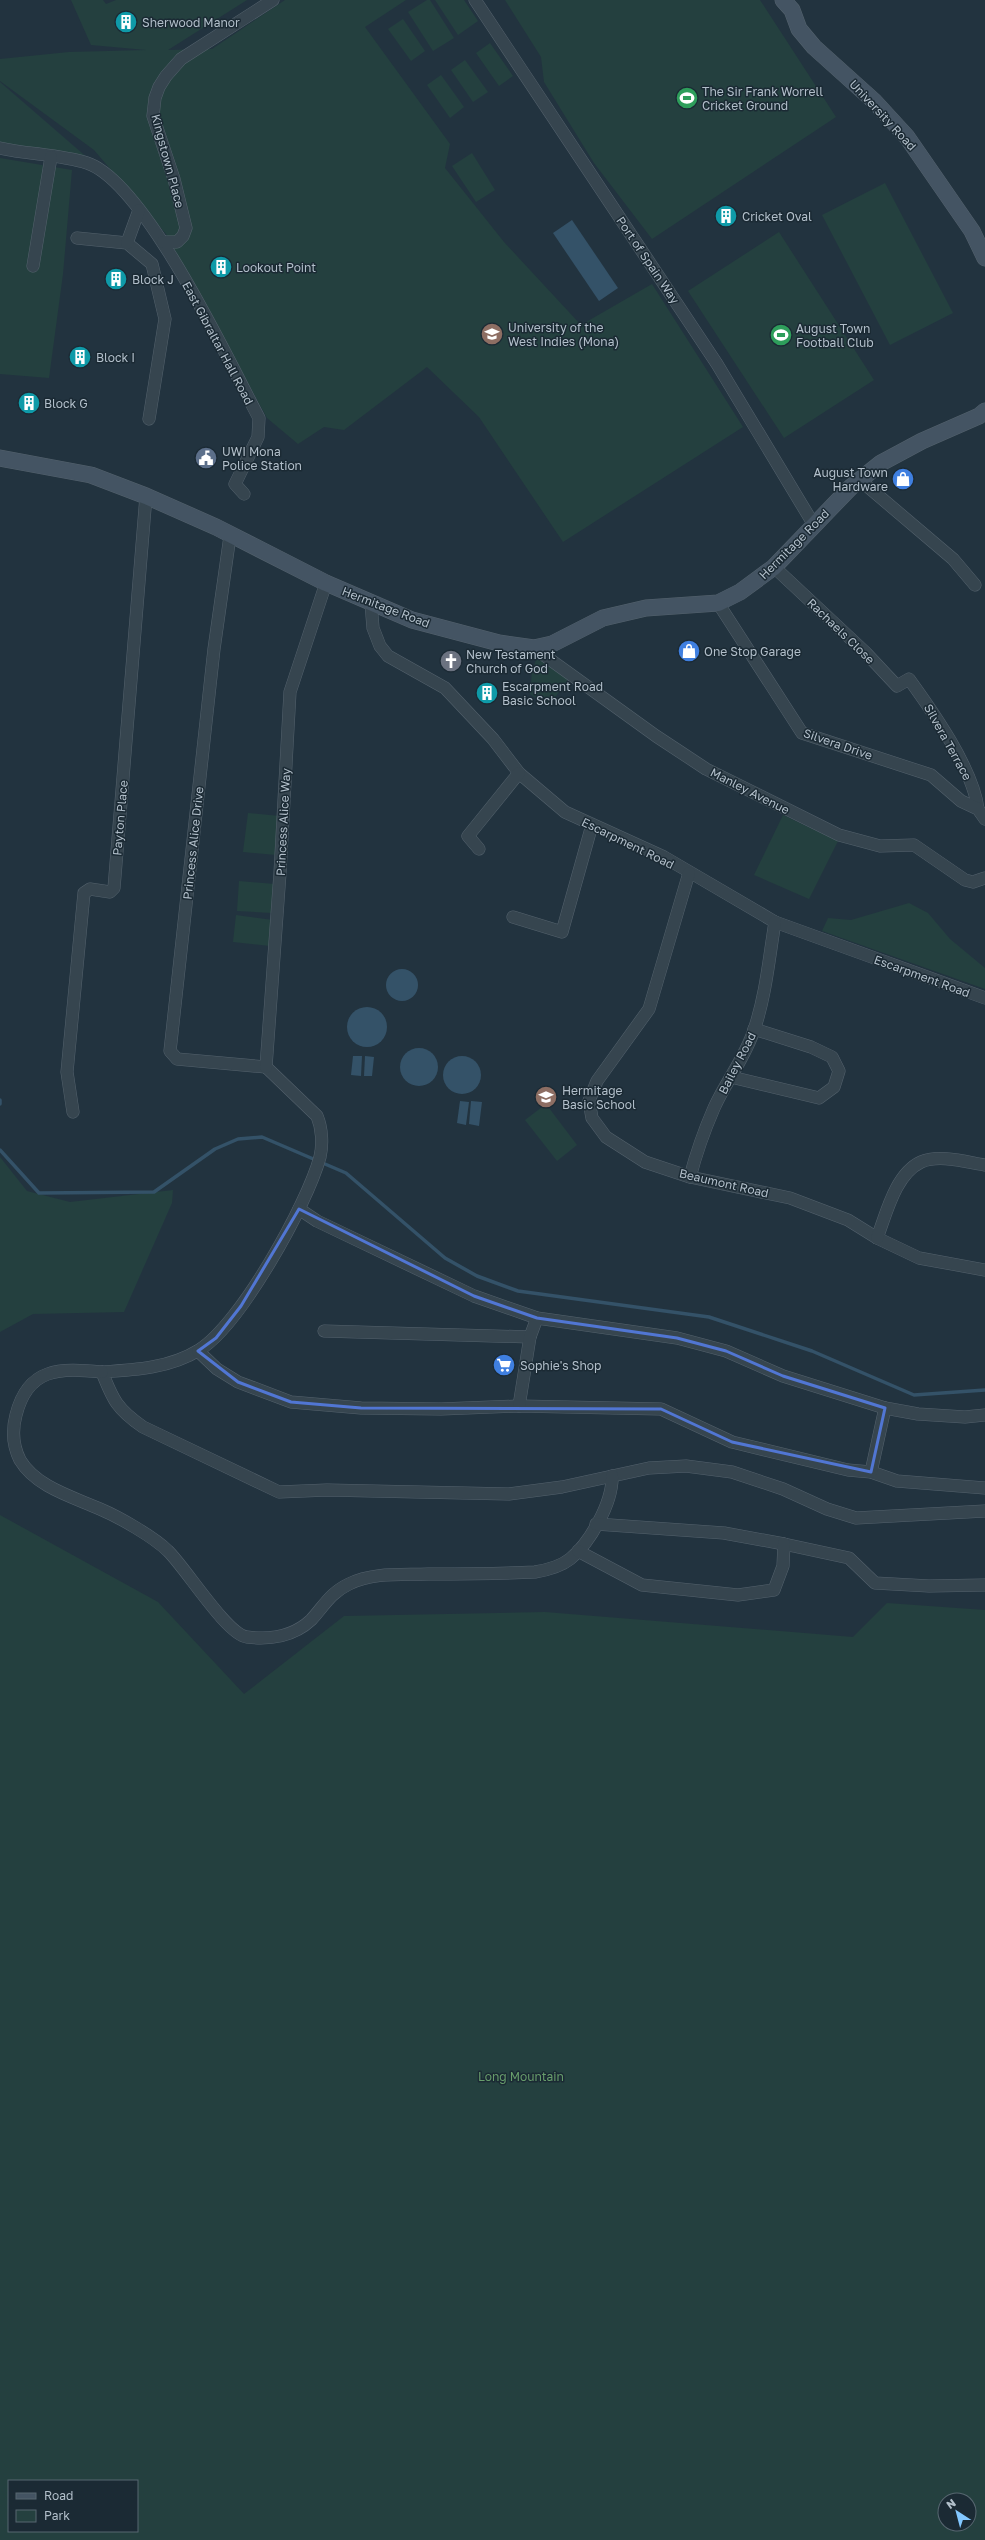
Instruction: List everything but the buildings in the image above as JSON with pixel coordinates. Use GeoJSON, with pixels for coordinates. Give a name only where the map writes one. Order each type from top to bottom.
{"type":"FeatureCollection","features":[{"type":"Feature","properties":{"kind":"street","name":"Kingstown Place"},"geometry":{"type":"LineString","coordinates":[[163,242],[177,242],[183,236],[186,228],[174,179],[154,116],[155,98],[159,87],[166,76],[181,59],[273,0]]}},
{"type":"Feature","properties":{"kind":"street","name":"Port of Spain Way"},"geometry":{"type":"LineString","coordinates":[[475,0],[716,364],[814,525]]}},
{"type":"Feature","properties":{"kind":"street","name":"University Road"},"geometry":{"type":"LineString","coordinates":[[783,0],[792,10],[800,29],[814,47],[874,102],[907,137],[972,232],[985,258]]}},
{"type":"Feature","properties":{"kind":"street","name":"East Gibraltar Hall Road"},"geometry":{"type":"LineString","coordinates":[[0,148],[86,163],[106,173],[139,210],[163,242],[259,418],[258,437],[235,484],[244,494]]}},
{"type":"Feature","properties":{"kind":"street"},"geometry":{"type":"LineString","coordinates":[[33,266],[51,157]]}},
{"type":"Feature","properties":{"kind":"street"},"geometry":{"type":"LineString","coordinates":[[127,243],[139,210]]}},
{"type":"Feature","properties":{"kind":"street"},"geometry":{"type":"LineString","coordinates":[[77,238],[127,243],[152,264],[165,319],[149,420]]}},
{"type":"Feature","properties":{"kind":"street","name":"Hermitage Road"},"geometry":{"type":"LineString","coordinates":[[0,458],[91,475],[146,496],[216,527],[230,536],[326,583],[412,620],[499,643],[534,648],[552,644],[603,618],[646,608],[718,603],[740,592],[774,567],[860,480],[881,463],[922,441],[979,416],[985,411]]}},
{"type":"Feature","properties":{"kind":"street"},"geometry":{"type":"LineString","coordinates":[[860,480],[953,559],[975,585]]}},
{"type":"Feature","properties":{"kind":"street","name":"Payton Place"},"geometry":{"type":"LineString","coordinates":[[73,1112],[67,1072],[84,893],[90,889],[110,892],[114,888],[146,496]]}},
{"type":"Feature","properties":{"kind":"street","name":"Princess Alice Drive"},"geometry":{"type":"LineString","coordinates":[[230,536],[214,649],[170,1051],[177,1059],[266,1067]]}},
{"type":"Feature","properties":{"kind":"street","name":"Rachaels Close"},"geometry":{"type":"LineString","coordinates":[[774,567],[866,653],[897,686],[909,679]]}},
{"type":"Feature","properties":{"kind":"street","name":"Princess Alice Way"},"geometry":{"type":"LineString","coordinates":[[266,1067],[280,873],[290,692],[326,583]]}},
{"type":"Feature","properties":{"kind":"street","name":"Escarpment Road"},"geometry":{"type":"LineString","coordinates":[[371,603],[373,628],[380,646],[388,656],[430,677],[445,688],[493,739],[520,773],[565,812],[664,857],[775,922],[985,998]]}},
{"type":"Feature","properties":{"kind":"street","name":"Silvera Drive"},"geometry":{"type":"LineString","coordinates":[[718,603],[802,733],[931,775],[961,801],[981,814]]}},
{"type":"Feature","properties":{"kind":"street","name":"Manley Avenue"},"geometry":{"type":"LineString","coordinates":[[534,648],[656,736],[706,769],[839,835],[880,846],[914,845],[965,880],[973,882],[985,878]]}},
{"type":"Feature","properties":{"kind":"street","name":"Silvera Terrace"},"geometry":{"type":"LineString","coordinates":[[909,679],[929,707],[966,773],[976,795],[981,814]]}},
{"type":"Feature","properties":{"kind":"street"},"geometry":{"type":"LineString","coordinates":[[479,849],[468,836],[520,773]]}},
{"type":"Feature","properties":{"kind":"street"},"geometry":{"type":"LineString","coordinates":[[513,917],[562,932],[592,825]]}},
{"type":"Feature","properties":{"kind":"street","name":"Beaumont Road"},"geometry":{"type":"LineString","coordinates":[[689,873],[649,1009],[626,1044],[597,1081],[589,1101],[592,1118],[606,1137],[645,1162],[690,1177],[790,1198],[848,1220],[877,1238],[919,1258],[985,1270]]}},
{"type":"Feature","properties":{"kind":"street","name":"Bailey Road"},"geometry":{"type":"LineString","coordinates":[[690,1177],[700,1141],[714,1108],[746,1051],[754,1029],[764,994],[775,922]]}},
{"type":"Feature","properties":{"kind":"street"},"geometry":{"type":"LineString","coordinates":[[731,1077],[819,1098],[834,1087],[839,1071],[832,1057],[811,1047],[754,1029]]}},
{"type":"Feature","properties":{"kind":"street"},"geometry":{"type":"LineString","coordinates":[[266,1067],[317,1116],[321,1126],[318,1161],[299,1209],[241,1306],[216,1338],[198,1351],[156,1368],[102,1372],[56,1371],[30,1384],[21,1398],[15,1418],[13,1440],[20,1459],[30,1472],[54,1489],[125,1522],[168,1550],[229,1626],[246,1637],[290,1635],[312,1619],[317,1610],[342,1587],[371,1576],[535,1572],[556,1567],[570,1560],[578,1551],[596,1524],[612,1490],[612,1476]]}},
{"type":"Feature","properties":{"kind":"street"},"geometry":{"type":"LineString","coordinates":[[877,1238],[894,1194],[906,1174],[921,1162],[940,1159],[985,1165]]}},
{"type":"Feature","properties":{"kind":"street"},"geometry":{"type":"LineString","coordinates":[[299,1209],[318,1220],[474,1296],[537,1318],[676,1338],[726,1351],[783,1376],[885,1408],[918,1414],[965,1417],[985,1415]]}},
{"type":"Feature","properties":{"kind":"street"},"geometry":{"type":"LineString","coordinates":[[519,1406],[530,1337],[537,1318]]}},
{"type":"Feature","properties":{"kind":"street"},"geometry":{"type":"LineString","coordinates":[[324,1330],[530,1337]]}},
{"type":"Feature","properties":{"kind":"street"},"geometry":{"type":"LineString","coordinates":[[198,1351],[217,1369],[238,1382],[291,1402],[361,1408],[441,1409],[519,1406],[662,1409],[732,1442],[848,1470],[871,1472],[897,1481],[985,1488]]}},
{"type":"Feature","properties":{"kind":"street"},"geometry":{"type":"LineString","coordinates":[[102,1372],[111,1395],[122,1413],[143,1427],[279,1492],[327,1490],[509,1494],[562,1487],[649,1468],[671,1467],[732,1472],[783,1489],[827,1509],[856,1518],[985,1511]]}},
{"type":"Feature","properties":{"kind":"street"},"geometry":{"type":"LineString","coordinates":[[871,1472],[885,1408]]}},
{"type":"Feature","properties":{"kind":"street"},"geometry":{"type":"LineString","coordinates":[[596,1524],[724,1533],[784,1544],[849,1558],[875,1583],[929,1586],[985,1585]]}},
{"type":"Feature","properties":{"kind":"street"},"geometry":{"type":"LineString","coordinates":[[578,1551],[642,1585],[738,1595],[774,1590],[783,1566],[784,1544]]}},
{"type":"Feature","properties":{"kind":"highlighted area"},"geometry":{"type":"Polygon","coordinates":[[[299,1209],[474,1296],[537,1318],[677,1338],[726,1351],[783,1376],[885,1408],[871,1472],[732,1442],[661,1409],[361,1408],[291,1402],[238,1382],[198,1351],[216,1338],[241,1306],[299,1209]]]}},
{"type":"Feature","properties":{"kind":"green space"},"geometry":{"type":"Polygon","coordinates":[[[71,0],[103,0],[106,4],[116,0],[247,0],[168,50],[212,49],[285,0],[406,0],[365,27],[450,144],[445,168],[504,242],[581,325],[652,284],[743,427],[563,542],[479,417],[427,367],[344,430],[324,427],[298,444],[267,418],[166,234],[94,150],[0,81],[0,59],[69,52],[146,50],[91,45],[71,0]]]}},
{"type":"Feature","properties":{"kind":"green space"},"geometry":{"type":"Polygon","coordinates":[[[427,0],[430,0],[454,38],[433,51],[408,12],[427,0]]]}},
{"type":"Feature","properties":{"kind":"green space"},"geometry":{"type":"Polygon","coordinates":[[[435,0],[464,0],[478,21],[458,35],[435,0]]]}},
{"type":"Feature","properties":{"kind":"green space"},"geometry":{"type":"Polygon","coordinates":[[[505,0],[760,0],[836,117],[652,239],[594,163],[544,82],[541,57],[505,0]]]}},
{"type":"Feature","properties":{"kind":"green space"},"geometry":{"type":"Polygon","coordinates":[[[403,19],[425,51],[411,61],[388,29],[403,19]]]}},
{"type":"Feature","properties":{"kind":"green space"},"geometry":{"type":"Polygon","coordinates":[[[490,43],[513,76],[499,86],[476,53],[490,43]]]}},
{"type":"Feature","properties":{"kind":"green space"},"geometry":{"type":"Polygon","coordinates":[[[465,60],[488,92],[473,102],[451,70],[465,60]]]}},
{"type":"Feature","properties":{"kind":"green space"},"geometry":{"type":"Polygon","coordinates":[[[441,75],[464,107],[450,118],[427,85],[441,75]]]}},
{"type":"Feature","properties":{"kind":"green space"},"geometry":{"type":"Polygon","coordinates":[[[0,82],[90,160],[0,143],[0,82]]]}},
{"type":"Feature","properties":{"kind":"green space"},"geometry":{"type":"Polygon","coordinates":[[[472,153],[495,190],[476,202],[452,166],[472,153]]]}},
{"type":"Feature","properties":{"kind":"green space"},"geometry":{"type":"Polygon","coordinates":[[[0,158],[72,170],[63,274],[49,378],[0,374],[0,158]]]}},
{"type":"Feature","properties":{"kind":"green space"},"geometry":{"type":"Polygon","coordinates":[[[885,183],[953,313],[890,345],[822,215],[885,183]]]}},
{"type":"Feature","properties":{"kind":"green space","name":"August Town Football Club"},"geometry":{"type":"Polygon","coordinates":[[[779,232],[874,380],[784,438],[688,291],[779,232]]]}},
{"type":"Feature","properties":{"kind":"green space"},"geometry":{"type":"Polygon","coordinates":[[[538,654],[572,674],[548,707],[530,694],[532,671],[538,654]]]}},
{"type":"Feature","properties":{"kind":"green space"},"geometry":{"type":"Polygon","coordinates":[[[248,813],[280,816],[276,855],[243,852],[248,813]]]}},
{"type":"Feature","properties":{"kind":"green space"},"geometry":{"type":"Polygon","coordinates":[[[783,815],[838,841],[809,899],[754,875],[783,815]]]}},
{"type":"Feature","properties":{"kind":"green space"},"geometry":{"type":"Polygon","coordinates":[[[239,881],[275,884],[272,913],[237,911],[239,881]]]}},
{"type":"Feature","properties":{"kind":"green space"},"geometry":{"type":"Polygon","coordinates":[[[909,903],[928,913],[950,939],[985,968],[985,989],[822,931],[828,918],[851,920],[909,903]]]}},
{"type":"Feature","properties":{"kind":"green space"},"geometry":{"type":"Polygon","coordinates":[[[236,915],[273,920],[270,946],[233,942],[236,915]]]}},
{"type":"Feature","properties":{"kind":"green space"},"geometry":{"type":"Polygon","coordinates":[[[546,1104],[577,1145],[557,1161],[525,1120],[546,1104]]]}},
{"type":"Feature","properties":{"kind":"green space"},"geometry":{"type":"Polygon","coordinates":[[[0,1157],[27,1191],[70,1202],[173,1190],[172,1203],[124,1312],[33,1314],[0,1332],[0,1157]]]}},
{"type":"Feature","properties":{"kind":"green space","name":"Long Mountain"},"geometry":{"type":"Polygon","coordinates":[[[0,1515],[158,1602],[244,1694],[344,1616],[545,1612],[853,1637],[887,1603],[985,1610],[985,2540],[0,2540],[0,1515]]]}},
{"type":"Feature","properties":{"kind":"water"},"geometry":{"type":"Polygon","coordinates":[[[572,220],[618,288],[599,301],[553,233],[572,220]]]}},
{"type":"Feature","properties":{"kind":"water"},"geometry":{"type":"Polygon","coordinates":[[[402,969],[408,970],[415,976],[418,985],[417,991],[411,998],[402,1001],[396,1000],[389,994],[386,985],[387,979],[393,972],[402,969]]]}},
{"type":"Feature","properties":{"kind":"water"},"geometry":{"type":"Polygon","coordinates":[[[363,1007],[371,1007],[378,1010],[384,1016],[387,1027],[384,1038],[378,1044],[371,1047],[363,1047],[356,1044],[350,1038],[347,1031],[347,1023],[350,1016],[356,1010],[363,1007]]]}},
{"type":"Feature","properties":{"kind":"water"},"geometry":{"type":"Polygon","coordinates":[[[415,1048],[423,1048],[433,1053],[437,1060],[437,1074],[433,1081],[423,1086],[415,1086],[405,1081],[403,1078],[400,1071],[400,1063],[405,1053],[408,1051],[415,1048]]]}},
{"type":"Feature","properties":{"kind":"water"},"geometry":{"type":"Polygon","coordinates":[[[353,1056],[362,1056],[361,1076],[351,1075],[353,1056]]]}},
{"type":"Feature","properties":{"kind":"water"},"geometry":{"type":"Polygon","coordinates":[[[365,1056],[374,1057],[372,1076],[364,1076],[365,1056]]]}},
{"type":"Feature","properties":{"kind":"water"},"geometry":{"type":"Polygon","coordinates":[[[462,1056],[472,1059],[478,1065],[481,1075],[478,1085],[472,1091],[462,1094],[452,1091],[446,1085],[443,1075],[446,1065],[452,1059],[462,1056]]]}},
{"type":"Feature","properties":{"kind":"water"},"geometry":{"type":"Polygon","coordinates":[[[460,1101],[469,1102],[466,1125],[457,1123],[460,1101]]]}},
{"type":"Feature","properties":{"kind":"water"},"geometry":{"type":"Polygon","coordinates":[[[471,1101],[482,1102],[479,1126],[469,1124],[471,1101]]]}},
{"type":"Feature","properties":{"kind":"waterway"},"geometry":{"type":"LineString","coordinates":[[0,1150],[39,1193],[154,1192],[215,1149],[238,1139],[262,1137],[346,1173],[445,1258],[477,1276],[518,1291],[709,1317],[812,1351],[914,1395],[985,1390]]}},
{"type":"Feature","properties":{"kind":"place","name":"Sherwood Manor"},"geometry":{"type":"Point","coordinates":[126,22]}},
{"type":"Feature","properties":{"kind":"place","name":"The Sir Frank Worrell Cricket Ground"},"geometry":{"type":"Point","coordinates":[687,98]}},
{"type":"Feature","properties":{"kind":"place","name":"Cricket Oval"},"geometry":{"type":"Point","coordinates":[726,216]}},
{"type":"Feature","properties":{"kind":"place","name":"Lookout Point"},"geometry":{"type":"Point","coordinates":[221,267]}},
{"type":"Feature","properties":{"kind":"place","name":"Block J"},"geometry":{"type":"Point","coordinates":[116,279]}},
{"type":"Feature","properties":{"kind":"place","name":"University of the West Indies (Mona)"},"geometry":{"type":"Point","coordinates":[492,334]}},
{"type":"Feature","properties":{"kind":"place","name":"August Town Football Club"},"geometry":{"type":"Point","coordinates":[781,335]}},
{"type":"Feature","properties":{"kind":"place","name":"Block I"},"geometry":{"type":"Point","coordinates":[80,357]}},
{"type":"Feature","properties":{"kind":"place","name":"Block G"},"geometry":{"type":"Point","coordinates":[29,403]}},
{"type":"Feature","properties":{"kind":"place","name":"UWI Mona Police Station"},"geometry":{"type":"Point","coordinates":[206,458]}},
{"type":"Feature","properties":{"kind":"place","name":"August Town Hardware"},"geometry":{"type":"Point","coordinates":[903,479]}},
{"type":"Feature","properties":{"kind":"place","name":"One Stop Garage"},"geometry":{"type":"Point","coordinates":[689,651]}},
{"type":"Feature","properties":{"kind":"place","name":"New Testament Church of God"},"geometry":{"type":"Point","coordinates":[451,661]}},
{"type":"Feature","properties":{"kind":"place","name":"Escarpment Road Basic School"},"geometry":{"type":"Point","coordinates":[487,693]}},
{"type":"Feature","properties":{"kind":"place","name":"Hermitage Basic School"},"geometry":{"type":"Point","coordinates":[546,1097]}},
{"type":"Feature","properties":{"kind":"place","name":"Sophie's Shop"},"geometry":{"type":"Point","coordinates":[504,1365]}}]}
